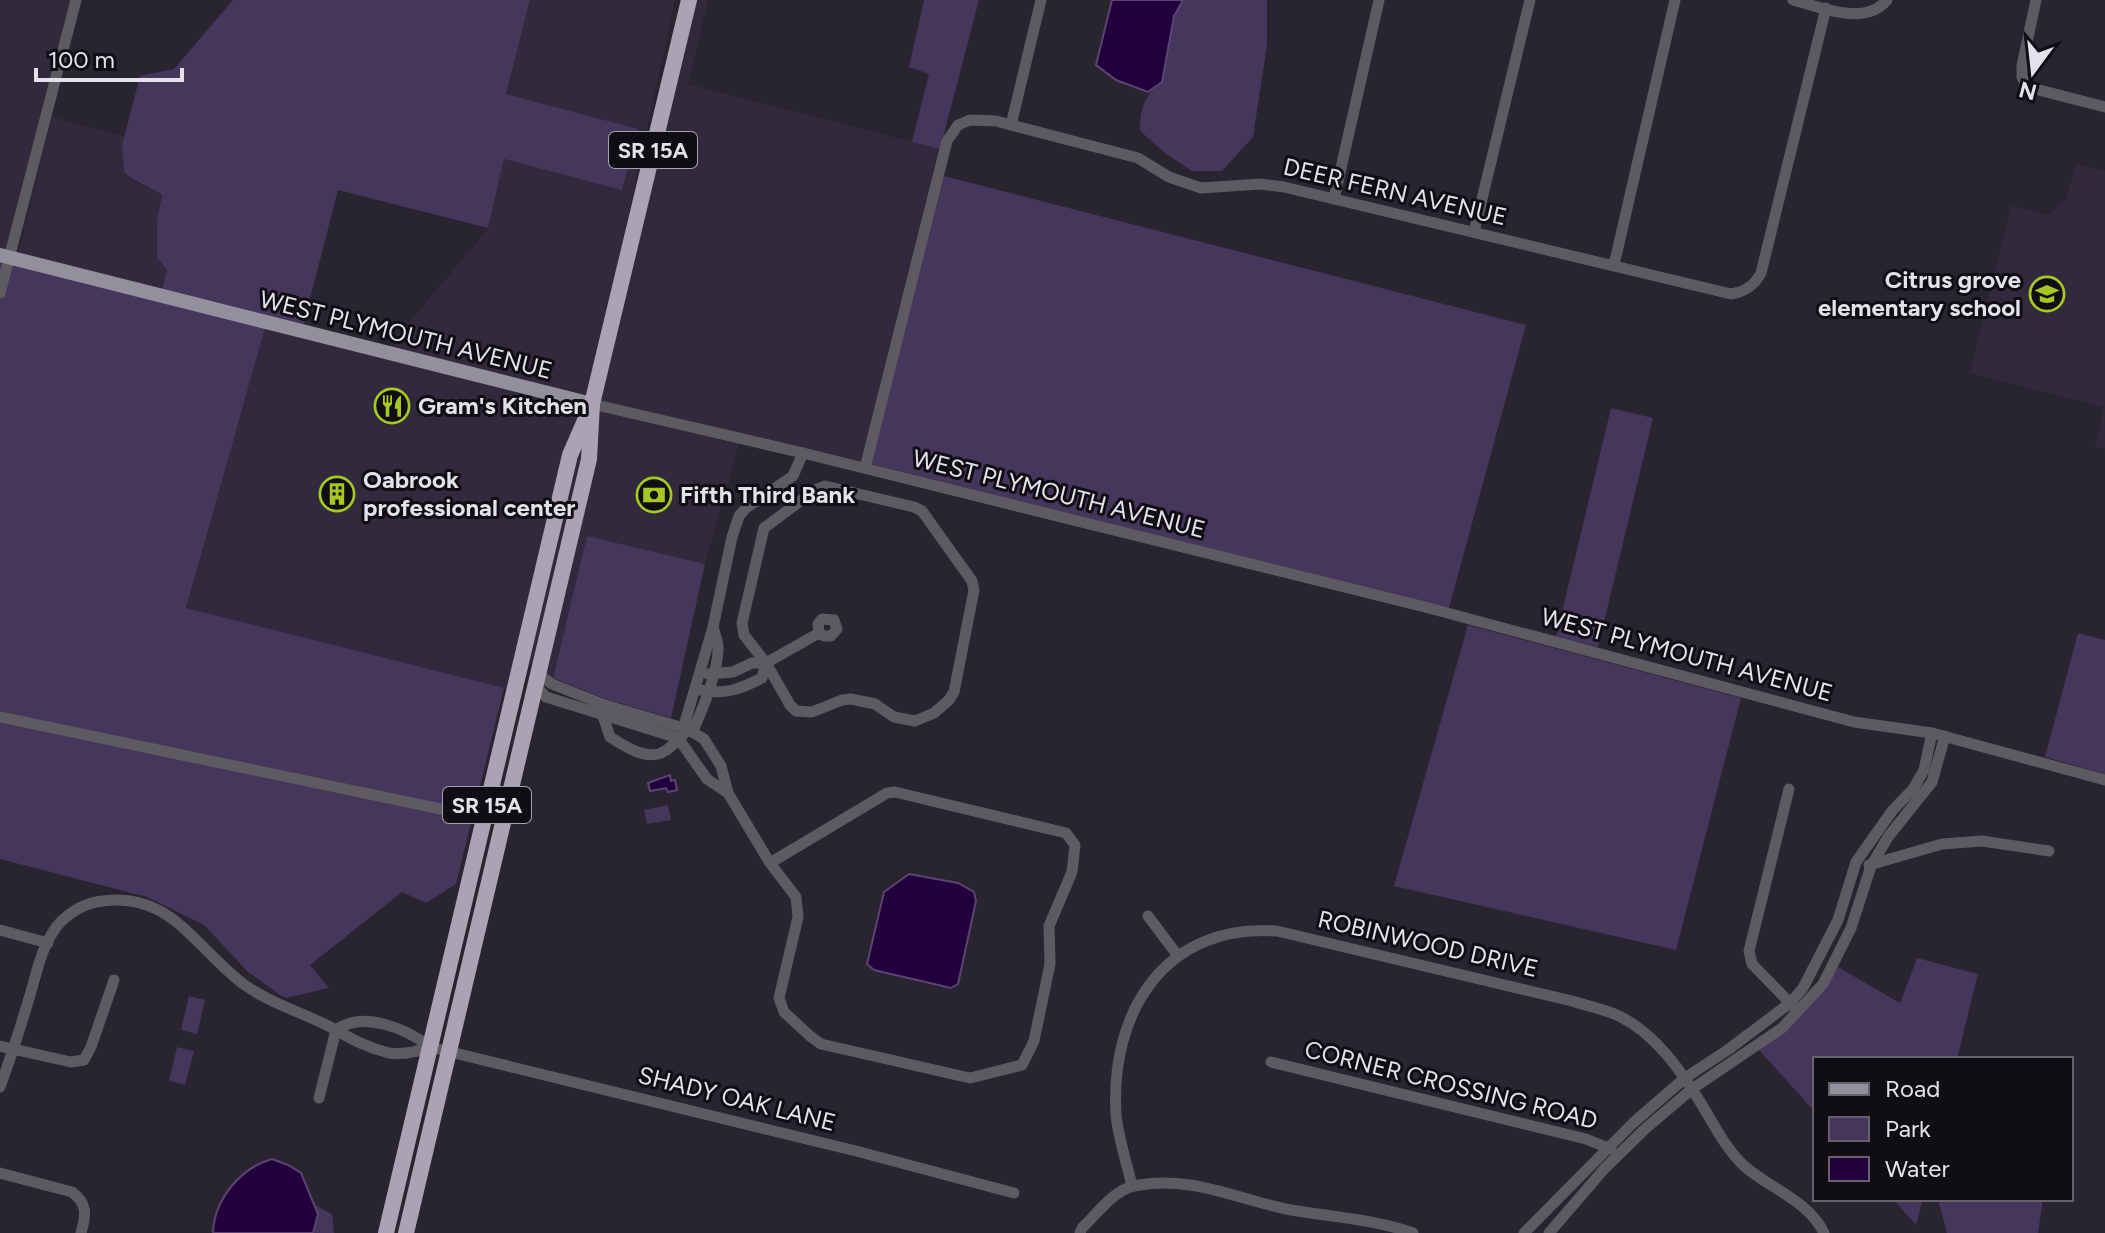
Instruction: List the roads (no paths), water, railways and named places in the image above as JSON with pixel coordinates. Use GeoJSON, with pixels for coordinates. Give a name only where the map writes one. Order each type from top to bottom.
{"type":"FeatureCollection","features":[{"type":"Feature","properties":{"kind":"highway","name":"SR 15A"},"geometry":{"type":"LineString","coordinates":[[386,1233],[570,455],[592,404],[689,0]]}},
{"type":"Feature","properties":{"kind":"highway","name":"SR 15A"},"geometry":{"type":"LineString","coordinates":[[406,1233],[589,459],[592,404]]}},
{"type":"Feature","properties":{"kind":"highway"},"geometry":{"type":"LineString","coordinates":[[523,652],[527,675],[537,680]]}},
{"type":"Feature","properties":{"kind":"highway"},"geometry":{"type":"LineString","coordinates":[[517,680],[524,690],[528,715]]}},
{"type":"Feature","properties":{"kind":"main road","name":"WEST PLYMOUTH AVENUE"},"geometry":{"type":"LineString","coordinates":[[4,256],[592,404]]}},
{"type":"Feature","properties":{"kind":"street"},"geometry":{"type":"LineString","coordinates":[[0,293],[4,256],[29,186],[76,0]]}},
{"type":"Feature","properties":{"kind":"street"},"geometry":{"type":"LineString","coordinates":[[1011,125],[1041,0]]}},
{"type":"Feature","properties":{"kind":"street"},"geometry":{"type":"LineString","coordinates":[[1334,199],[1379,0]]}},
{"type":"Feature","properties":{"kind":"street"},"geometry":{"type":"LineString","coordinates":[[1474,232],[1530,0]]}},
{"type":"Feature","properties":{"kind":"street"},"geometry":{"type":"LineString","coordinates":[[1614,265],[1675,0]]}},
{"type":"Feature","properties":{"kind":"street"},"geometry":{"type":"LineString","coordinates":[[1793,0],[1860,15],[1872,12],[1887,0]]}},
{"type":"Feature","properties":{"kind":"street"},"geometry":{"type":"LineString","coordinates":[[2036,0],[2022,66],[2022,77],[2027,87],[2105,107]]}},
{"type":"Feature","properties":{"kind":"street","name":"DEER FERN AVENUE"},"geometry":{"type":"LineString","coordinates":[[865,468],[947,141],[958,125],[970,120],[1011,125],[1138,158],[1169,177],[1201,188],[1260,184],[1284,187],[1731,294],[1740,293],[1757,282],[1761,273],[1826,8]]}},
{"type":"Feature","properties":{"kind":"street","name":"WEST PLYMOUTH AVENUE"},"geometry":{"type":"LineString","coordinates":[[592,404],[865,468],[1425,607],[1854,722],[1945,736],[2105,780]]}},
{"type":"Feature","properties":{"kind":"street"},"geometry":{"type":"LineString","coordinates":[[604,710],[610,737],[645,754],[665,751],[682,734],[718,647],[713,627],[739,516],[793,476],[803,453]]}},
{"type":"Feature","properties":{"kind":"street"},"geometry":{"type":"LineString","coordinates":[[825,486],[922,511],[972,581],[974,590],[954,692],[942,707],[923,718],[901,719],[883,707],[851,699],[812,712],[796,711],[766,663],[744,635],[742,623],[764,528],[825,486]]}},
{"type":"Feature","properties":{"kind":"street"},"geometry":{"type":"LineString","coordinates":[[706,674],[729,672],[752,663],[766,663],[819,633]]}},
{"type":"Feature","properties":{"kind":"street"},"geometry":{"type":"LineString","coordinates":[[702,690],[731,692],[762,678],[766,663]]}},
{"type":"Feature","properties":{"kind":"street"},"geometry":{"type":"LineString","coordinates":[[729,672],[731,692]]}},
{"type":"Feature","properties":{"kind":"street"},"geometry":{"type":"LineString","coordinates":[[537,680],[546,697],[704,739],[721,766],[728,793],[770,863],[796,897],[798,917],[779,998],[784,1012],[810,1036],[821,1044],[970,1078],[1022,1065],[1034,1041],[1050,964],[1049,926],[1072,872],[1077,851],[1072,838],[1066,833],[895,792],[887,793],[770,863]]}},
{"type":"Feature","properties":{"kind":"street"},"geometry":{"type":"LineString","coordinates":[[0,717],[484,818]]}},
{"type":"Feature","properties":{"kind":"street"},"geometry":{"type":"LineString","coordinates":[[1549,1233],[1613,1151],[1692,1089],[1782,1028],[1838,920],[1856,862],[1892,811],[1919,780],[1927,762],[1932,733]]}},
{"type":"Feature","properties":{"kind":"street"},"geometry":{"type":"LineString","coordinates":[[682,734],[693,760],[707,779],[728,793]]}},
{"type":"Feature","properties":{"kind":"street"},"geometry":{"type":"LineString","coordinates":[[1524,1233],[1613,1151],[1685,1078],[1794,1008],[1823,984],[1851,928],[1871,866],[1888,837],[1932,782],[1945,736]]}},
{"type":"Feature","properties":{"kind":"street"},"geometry":{"type":"LineString","coordinates":[[693,760],[710,748]]}},
{"type":"Feature","properties":{"kind":"street"},"geometry":{"type":"LineString","coordinates":[[1789,789],[1749,951],[1752,964],[1794,1008]]}},
{"type":"Feature","properties":{"kind":"street"},"geometry":{"type":"LineString","coordinates":[[1856,862],[1871,866],[1942,844],[1982,841],[2049,851]]}},
{"type":"Feature","properties":{"kind":"street"},"geometry":{"type":"LineString","coordinates":[[0,1087],[52,932],[65,917],[89,903],[114,898],[153,905],[189,931],[242,983],[275,1004],[336,1030],[345,1038],[390,1053],[410,1053],[430,1047]]}},
{"type":"Feature","properties":{"kind":"street"},"geometry":{"type":"LineString","coordinates":[[1148,916],[1178,956]]}},
{"type":"Feature","properties":{"kind":"street","name":"ROBINWOOD DRIVE"},"geometry":{"type":"LineString","coordinates":[[1132,1186],[1116,1115],[1121,1049],[1136,1004],[1157,973],[1178,956],[1216,938],[1253,929],[1277,931],[1572,1001],[1632,1023],[1662,1048],[1685,1078],[1733,1154],[1754,1175],[1810,1212],[1824,1233]]}},
{"type":"Feature","properties":{"kind":"street"},"geometry":{"type":"LineString","coordinates":[[0,930],[48,943]]}},
{"type":"Feature","properties":{"kind":"street"},"geometry":{"type":"LineString","coordinates":[[0,1046],[71,1062],[84,1060],[114,980]]}},
{"type":"Feature","properties":{"kind":"street"},"geometry":{"type":"LineString","coordinates":[[319,1098],[336,1030],[345,1023],[360,1022],[413,1034],[430,1047]]}},
{"type":"Feature","properties":{"kind":"street"},"geometry":{"type":"LineString","coordinates":[[372,1047],[376,1025]]}},
{"type":"Feature","properties":{"kind":"street","name":"SHADY OAK LANE"},"geometry":{"type":"LineString","coordinates":[[430,1047],[856,1151],[1014,1193]]}},
{"type":"Feature","properties":{"kind":"street","name":"CORNER CROSSING ROAD"},"geometry":{"type":"LineString","coordinates":[[1271,1062],[1586,1139],[1613,1151]]}},
{"type":"Feature","properties":{"kind":"street"},"geometry":{"type":"LineString","coordinates":[[0,1173],[72,1192],[81,1199],[86,1213],[81,1233]]}},
{"type":"Feature","properties":{"kind":"street"},"geometry":{"type":"LineString","coordinates":[[1080,1233],[1122,1191],[1132,1186],[1175,1182],[1202,1186],[1290,1210],[1375,1222],[1413,1233]]}},
{"type":"Feature","properties":{"kind":"water"},"geometry":{"type":"Polygon","coordinates":[[[1112,0],[1183,0],[1174,16],[1162,82],[1148,92],[1116,80],[1096,65],[1112,0]]]}},
{"type":"Feature","properties":{"kind":"water"},"geometry":{"type":"Polygon","coordinates":[[[670,775],[671,781],[675,780],[677,790],[668,792],[666,788],[650,791],[648,783],[670,775]]]}},
{"type":"Feature","properties":{"kind":"water"},"geometry":{"type":"Polygon","coordinates":[[[909,874],[958,883],[974,892],[976,901],[958,984],[951,988],[874,970],[867,964],[884,892],[909,874]]]}},
{"type":"Feature","properties":{"kind":"water"},"geometry":{"type":"Polygon","coordinates":[[[272,1159],[301,1173],[318,1214],[313,1233],[213,1233],[218,1209],[231,1187],[249,1170],[272,1159]]]}},
{"type":"Feature","properties":{"kind":"place","name":"Citrus grove elementary school"},"geometry":{"type":"Point","coordinates":[2047,294]}},
{"type":"Feature","properties":{"kind":"place","name":"Gram's Kitchen"},"geometry":{"type":"Point","coordinates":[392,406]}},
{"type":"Feature","properties":{"kind":"place","name":"Oabrook professional center"},"geometry":{"type":"Point","coordinates":[337,494]}},
{"type":"Feature","properties":{"kind":"place","name":"Fifth Third Bank"},"geometry":{"type":"Point","coordinates":[654,495]}}]}
